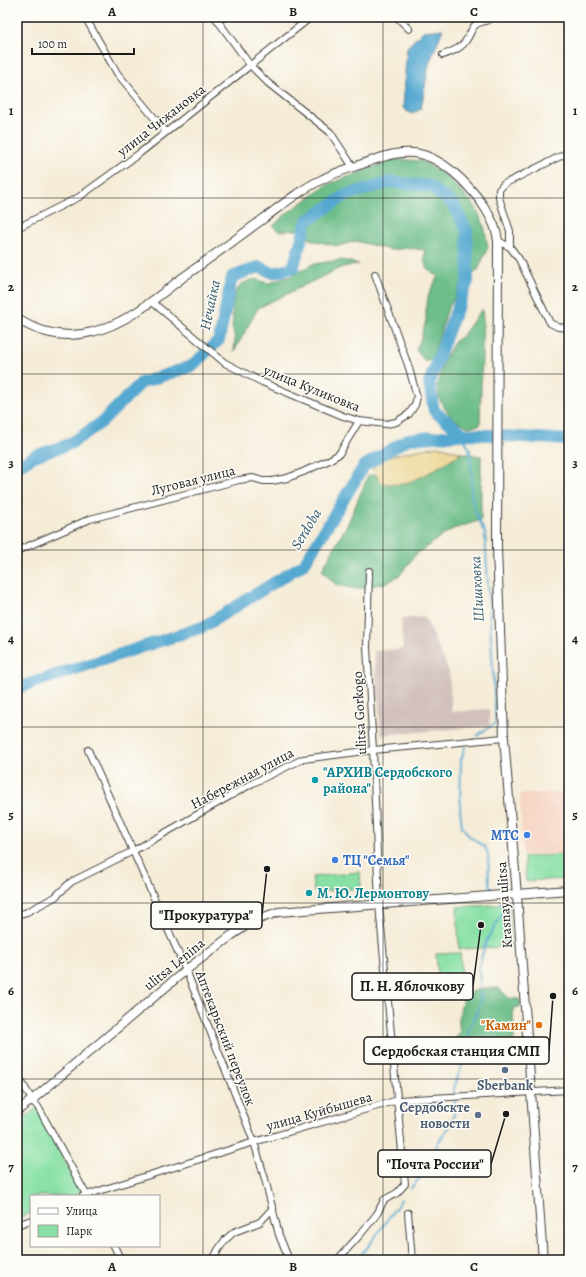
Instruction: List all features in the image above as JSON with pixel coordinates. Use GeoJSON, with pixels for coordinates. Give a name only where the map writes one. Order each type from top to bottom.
{"type":"FeatureCollection","features":[{"type":"Feature","properties":{"kind":"street"},"geometry":{"type":"LineString","coordinates":[[85,17],[117,73],[166,132]]}},
{"type":"Feature","properties":{"kind":"street"},"geometry":{"type":"LineString","coordinates":[[215,17],[250,65],[268,83],[330,132],[353,167]]}},
{"type":"Feature","properties":{"kind":"street","name":"улица Чижановка"},"geometry":{"type":"LineString","coordinates":[[17,228],[79,197],[140,153],[311,17]]}},
{"type":"Feature","properties":{"kind":"street"},"geometry":{"type":"LineString","coordinates":[[397,17],[408,29]]}},
{"type":"Feature","properties":{"kind":"street"},"geometry":{"type":"LineString","coordinates":[[443,55],[459,47],[465,42],[475,24],[490,20],[491,17]]}},
{"type":"Feature","properties":{"kind":"street"},"geometry":{"type":"LineString","coordinates":[[510,246],[510,231],[499,198],[499,190],[504,184],[569,152]]}},
{"type":"Feature","properties":{"kind":"street","name":"Krasnaya ulitsa"},"geometry":{"type":"LineString","coordinates":[[17,319],[27,325],[56,335],[76,335],[93,332],[123,320],[151,302],[292,198],[323,179],[390,154],[410,153],[423,155],[440,162],[473,191],[485,208],[497,233],[498,241],[497,548],[504,738],[517,895],[542,1260]]}},
{"type":"Feature","properties":{"kind":"street"},"geometry":{"type":"LineString","coordinates":[[498,241],[510,246],[519,259],[550,323],[558,327],[569,328]]}},
{"type":"Feature","properties":{"kind":"street","name":"улица Куликовка"},"geometry":{"type":"LineString","coordinates":[[151,302],[225,363],[262,382],[343,416],[359,421],[386,424],[396,422],[409,414],[416,405],[417,397],[409,368],[375,274]]}},
{"type":"Feature","properties":{"kind":"street","name":"Луговая улица"},"geometry":{"type":"LineString","coordinates":[[17,550],[90,519],[239,480],[253,478],[263,481],[272,481],[287,478],[303,472],[339,454],[359,421]]}},
{"type":"Feature","properties":{"kind":"street","name":"ulitsa Gorkogo"},"geometry":{"type":"LineString","coordinates":[[337,1260],[377,1214],[384,1200],[397,1193],[405,1184],[379,905],[373,750],[367,647],[369,571]]}},
{"type":"Feature","properties":{"kind":"street","name":"Набережная улица"},"geometry":{"type":"LineString","coordinates":[[17,915],[28,912],[55,897],[71,882],[133,851],[253,783],[303,759],[373,750],[504,738]]}},
{"type":"Feature","properties":{"kind":"street","name":"Аптекарьский переулок"},"geometry":{"type":"LineString","coordinates":[[88,750],[186,970],[254,1142],[273,1208],[279,1236],[289,1260]]}},
{"type":"Feature","properties":{"kind":"street","name":"ulitsa Lenina"},"geometry":{"type":"LineString","coordinates":[[17,1111],[186,970],[253,921],[278,912],[569,890]]}},
{"type":"Feature","properties":{"kind":"street"},"geometry":{"type":"LineString","coordinates":[[17,1074],[32,1100],[38,1107],[84,1195]]}},
{"type":"Feature","properties":{"kind":"street","name":"улица Куйбышева"},"geometry":{"type":"LineString","coordinates":[[88,1195],[254,1142],[398,1100],[569,1090]]}},
{"type":"Feature","properties":{"kind":"street"},"geometry":{"type":"LineString","coordinates":[[213,1260],[225,1240],[234,1232],[260,1222],[273,1208]]}},
{"type":"Feature","properties":{"kind":"street"},"geometry":{"type":"LineString","coordinates":[[408,1213],[412,1260]]}},
{"type":"Feature","properties":{"kind":"street"},"geometry":{"type":"LineString","coordinates":[[17,1225],[30,1220]]}},
{"type":"Feature","properties":{"kind":"street"},"geometry":{"type":"LineString","coordinates":[[114,1247],[121,1260]]}},
{"type":"Feature","properties":{"kind":"shaded area"},"geometry":{"type":"Polygon","coordinates":[[[425,617],[449,672],[452,712],[489,709],[490,726],[381,735],[374,651],[403,649],[401,619],[425,617]]]}},
{"type":"Feature","properties":{"kind":"shaded area"},"geometry":{"type":"Polygon","coordinates":[[[569,792],[569,853],[523,855],[520,794],[569,792]]]}},
{"type":"Feature","properties":{"kind":"green space"},"geometry":{"type":"Polygon","coordinates":[[[395,159],[422,161],[445,175],[475,206],[484,225],[488,247],[478,270],[459,287],[456,296],[448,308],[432,359],[425,361],[416,350],[426,320],[426,306],[429,294],[438,276],[430,271],[426,266],[424,259],[425,250],[408,248],[391,250],[356,241],[338,246],[311,240],[299,230],[278,231],[273,226],[286,214],[327,185],[395,159]]]}},
{"type":"Feature","properties":{"kind":"green space"},"geometry":{"type":"Polygon","coordinates":[[[341,260],[359,264],[342,267],[258,308],[234,352],[235,338],[232,327],[232,307],[235,294],[241,284],[255,279],[269,283],[291,276],[313,264],[341,260]]]}},
{"type":"Feature","properties":{"kind":"green space"},"geometry":{"type":"Polygon","coordinates":[[[482,309],[480,425],[468,427],[452,418],[443,406],[439,398],[437,385],[444,360],[455,341],[463,335],[482,309]]]}},
{"type":"Feature","properties":{"kind":"green space"},"geometry":{"type":"Polygon","coordinates":[[[462,453],[481,456],[481,520],[453,529],[436,540],[415,555],[400,575],[388,582],[357,589],[336,585],[322,570],[348,523],[368,476],[375,474],[381,483],[400,484],[417,479],[462,453]]]}},
{"type":"Feature","properties":{"kind":"green space"},"geometry":{"type":"Polygon","coordinates":[[[569,854],[569,879],[526,881],[524,857],[569,854]]]}},
{"type":"Feature","properties":{"kind":"green space"},"geometry":{"type":"Polygon","coordinates":[[[360,872],[361,888],[314,892],[312,877],[360,872]]]}},
{"type":"Feature","properties":{"kind":"green space"},"geometry":{"type":"Polygon","coordinates":[[[509,904],[510,947],[459,949],[457,907],[509,904]]]}},
{"type":"Feature","properties":{"kind":"green space"},"geometry":{"type":"Polygon","coordinates":[[[460,953],[463,992],[439,994],[436,954],[460,953]]]}},
{"type":"Feature","properties":{"kind":"green space"},"geometry":{"type":"Polygon","coordinates":[[[484,988],[499,988],[509,998],[519,999],[521,1003],[520,1007],[513,1008],[514,1040],[475,1043],[469,1055],[459,1051],[456,1047],[456,1036],[460,1032],[460,1010],[463,997],[471,992],[484,988]]]}},
{"type":"Feature","properties":{"kind":"green space"},"geometry":{"type":"Polygon","coordinates":[[[38,1107],[81,1192],[74,1195],[30,1195],[30,1213],[17,1219],[17,1123],[38,1107]]]}},
{"type":"Feature","properties":{"kind":"sand"},"geometry":{"type":"Polygon","coordinates":[[[438,446],[462,453],[417,479],[400,484],[381,483],[372,468],[386,458],[438,446]]]}},
{"type":"Feature","properties":{"kind":"water"},"geometry":{"type":"Polygon","coordinates":[[[443,29],[429,64],[421,109],[411,114],[403,108],[407,47],[423,31],[443,29]]]}},
{"type":"Feature","properties":{"kind":"waterway","name":"Нечайка"},"geometry":{"type":"LineString","coordinates":[[17,467],[34,456],[70,444],[102,422],[141,383],[192,366],[219,340],[232,277],[259,267],[273,273],[293,268],[307,221],[346,195],[391,182],[429,186],[453,204],[467,231],[468,281],[429,383],[434,411],[464,434]]}},
{"type":"Feature","properties":{"kind":"waterway","name":"Шишковка"},"geometry":{"type":"LineString","coordinates":[[462,434],[470,450],[472,475],[471,494],[476,514],[485,533],[496,723],[477,736]]}},
{"type":"Feature","properties":{"kind":"waterway","name":"Serdoba"},"geometry":{"type":"LineString","coordinates":[[17,688],[203,627],[304,564],[364,466],[408,439],[471,434],[569,440]]}},
{"type":"Feature","properties":{"kind":"waterway","name":"Шишковка"},"geometry":{"type":"LineString","coordinates":[[465,747],[461,760],[460,810],[462,826],[469,836],[485,847],[488,854],[489,884],[493,891]]}},
{"type":"Feature","properties":{"kind":"waterway","name":"Шишковка"},"geometry":{"type":"LineString","coordinates":[[410,1189],[436,1159],[437,1144],[449,1127],[455,1112],[454,1088],[466,1053],[468,1032],[481,1002],[479,966],[486,942],[505,909],[500,902]]}},
{"type":"Feature","properties":{"kind":"waterway"},"geometry":{"type":"LineString","coordinates":[[355,1260],[368,1247],[401,1200]]}},
{"type":"Feature","properties":{"kind":"place","name":"\"АРХИВ Сердобского района\""},"geometry":{"type":"Point","coordinates":[315,780]}},
{"type":"Feature","properties":{"kind":"place","name":"МТС"},"geometry":{"type":"Point","coordinates":[527,835]}},
{"type":"Feature","properties":{"kind":"place","name":"ТЦ \"Семья\""},"geometry":{"type":"Point","coordinates":[335,860]}},
{"type":"Feature","properties":{"kind":"place","name":"\"Прокуратура\""},"geometry":{"type":"Point","coordinates":[267,869]}},
{"type":"Feature","properties":{"kind":"place","name":"М. Ю. Лермонтову"},"geometry":{"type":"Point","coordinates":[309,893]}},
{"type":"Feature","properties":{"kind":"place","name":"П. Н. Яблочкову"},"geometry":{"type":"Point","coordinates":[481,925]}},
{"type":"Feature","properties":{"kind":"place","name":"Сердобская станция СМП"},"geometry":{"type":"Point","coordinates":[553,996]}},
{"type":"Feature","properties":{"kind":"place","name":"\"Камин\""},"geometry":{"type":"Point","coordinates":[539,1025]}},
{"type":"Feature","properties":{"kind":"place","name":"Sberbank"},"geometry":{"type":"Point","coordinates":[505,1070]}},
{"type":"Feature","properties":{"kind":"place","name":"\"Почта России\""},"geometry":{"type":"Point","coordinates":[506,1114]}},
{"type":"Feature","properties":{"kind":"place","name":"Сердобскте новости"},"geometry":{"type":"Point","coordinates":[478,1115]}}]}
